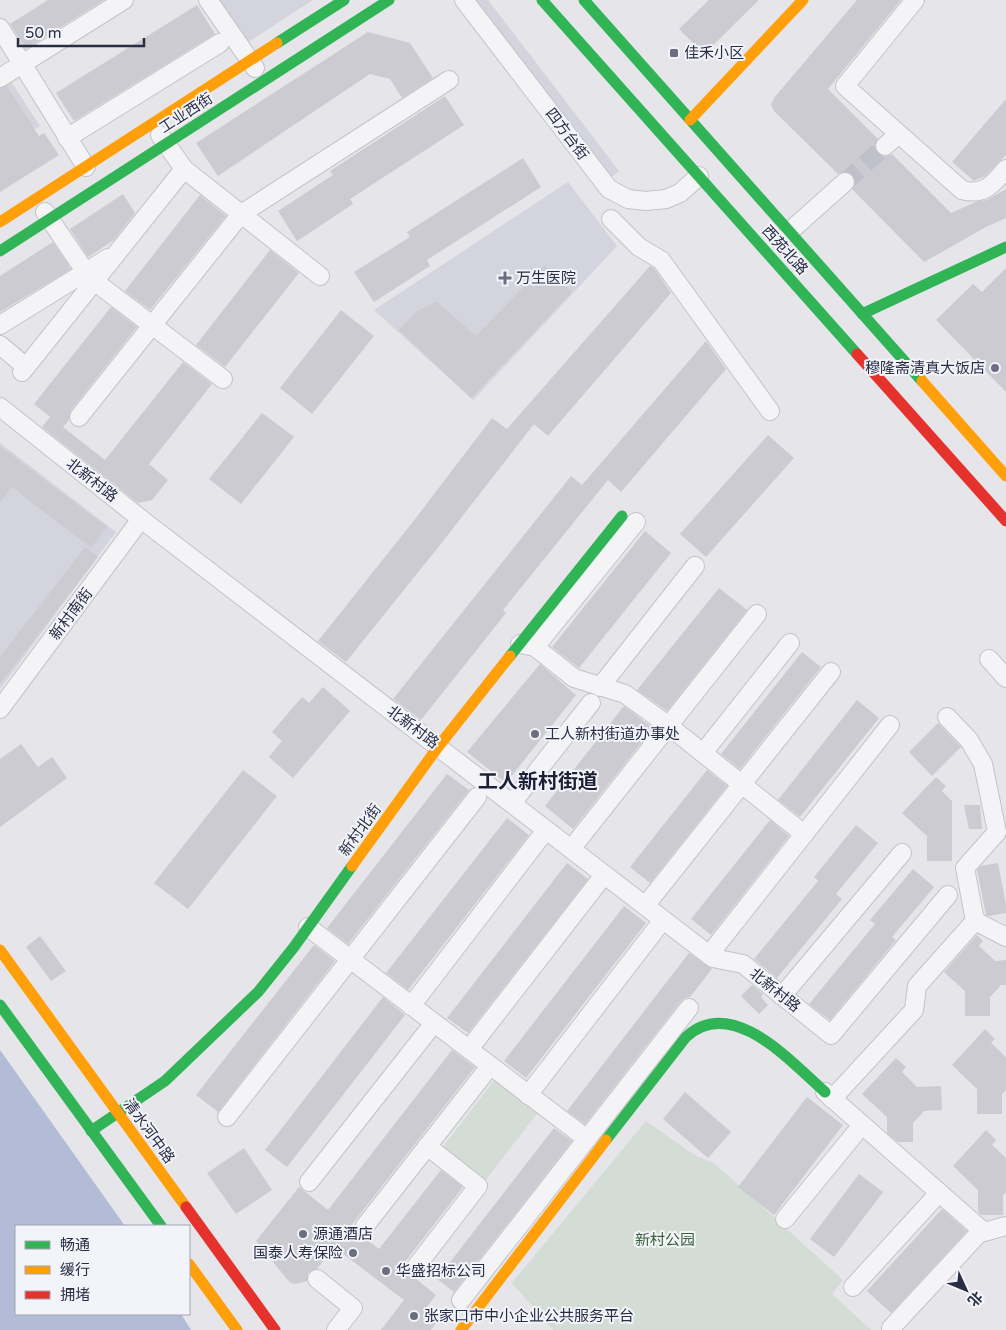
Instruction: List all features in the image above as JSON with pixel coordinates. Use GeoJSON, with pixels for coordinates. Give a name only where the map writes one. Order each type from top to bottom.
{"type":"FeatureCollection","features":[{"type":"Feature","properties":{"kind":"main road","name":"工业西街"},"geometry":{"type":"LineString","coordinates":[[0,222],[344,0]]}},
{"type":"Feature","properties":{"kind":"main road","name":"工业西街"},"geometry":{"type":"LineString","coordinates":[[0,251],[389,0]]}},
{"type":"Feature","properties":{"kind":"main road","name":"西苑北路"},"geometry":{"type":"LineString","coordinates":[[542,0],[1006,521]]}},
{"type":"Feature","properties":{"kind":"main road","name":"西苑北路"},"geometry":{"type":"LineString","coordinates":[[584,0],[1006,476]]}},
{"type":"Feature","properties":{"kind":"main road"},"geometry":{"type":"LineString","coordinates":[[690,120],[803,0]]}},
{"type":"Feature","properties":{"kind":"main road"},"geometry":{"type":"LineString","coordinates":[[862,314],[1006,247]]}},
{"type":"Feature","properties":{"kind":"main road","name":"新村北街"},"geometry":{"type":"LineString","coordinates":[[91,1131],[165,1081],[258,992],[308,928],[438,747],[528,646]]}},
{"type":"Feature","properties":{"kind":"main road","name":"清水河中路"},"geometry":{"type":"LineString","coordinates":[[0,950],[275,1330]]}},
{"type":"Feature","properties":{"kind":"main road"},"geometry":{"type":"LineString","coordinates":[[0,1005],[160,1225]]}},
{"type":"Feature","properties":{"kind":"main road"},"geometry":{"type":"LineString","coordinates":[[461,1330],[664,1065],[692,1032],[712,1023],[731,1023],[780,1053],[829,1096]]}},
{"type":"Feature","properties":{"kind":"main road"},"geometry":{"type":"LineString","coordinates":[[190,1265],[237,1330]]}},
{"type":"Feature","properties":{"kind":"street"},"geometry":{"type":"LineString","coordinates":[[0,78],[124,0]]}},
{"type":"Feature","properties":{"kind":"street"},"geometry":{"type":"LineString","coordinates":[[208,0],[264,81]]}},
{"type":"Feature","properties":{"kind":"street","name":"四方台街"},"geometry":{"type":"LineString","coordinates":[[464,0],[609,189],[628,199],[646,201],[671,197],[680,193],[699,176]]}},
{"type":"Feature","properties":{"kind":"street"},"geometry":{"type":"LineString","coordinates":[[915,0],[844,86],[962,190],[972,192],[983,191],[1000,180],[1006,169]]}},
{"type":"Feature","properties":{"kind":"street"},"geometry":{"type":"LineString","coordinates":[[0,28],[86,167]]}},
{"type":"Feature","properties":{"kind":"street"},"geometry":{"type":"LineString","coordinates":[[67,138],[220,43]]}},
{"type":"Feature","properties":{"kind":"street"},"geometry":{"type":"LineString","coordinates":[[79,417],[241,214],[449,80]]}},
{"type":"Feature","properties":{"kind":"street"},"geometry":{"type":"LineString","coordinates":[[152,125],[184,169],[320,276]]}},
{"type":"Feature","properties":{"kind":"street"},"geometry":{"type":"LineString","coordinates":[[885,146],[898,134]]}},
{"type":"Feature","properties":{"kind":"street"},"geometry":{"type":"LineString","coordinates":[[0,346],[24,369],[90,276],[118,251],[184,169]]}},
{"type":"Feature","properties":{"kind":"street"},"geometry":{"type":"LineString","coordinates":[[789,232],[844,182]]}},
{"type":"Feature","properties":{"kind":"street"},"geometry":{"type":"LineString","coordinates":[[36,199],[90,276],[223,380]]}},
{"type":"Feature","properties":{"kind":"street"},"geometry":{"type":"LineString","coordinates":[[628,199],[606,222],[639,247],[661,260],[770,411]]}},
{"type":"Feature","properties":{"kind":"street"},"geometry":{"type":"LineString","coordinates":[[0,325],[90,276]]}},
{"type":"Feature","properties":{"kind":"street","name":"北新村路"},"geometry":{"type":"LineString","coordinates":[[0,407],[141,519],[709,955],[713,958],[743,964],[831,1035],[948,895]]}},
{"type":"Feature","properties":{"kind":"street","name":"新村南街"},"geometry":{"type":"LineString","coordinates":[[0,709],[141,519]]}},
{"type":"Feature","properties":{"kind":"street"},"geometry":{"type":"LineString","coordinates":[[629,519],[528,646],[574,678],[625,694],[669,726],[804,834]]}},
{"type":"Feature","properties":{"kind":"street"},"geometry":{"type":"LineString","coordinates":[[600,687],[695,566]]}},
{"type":"Feature","properties":{"kind":"street"},"geometry":{"type":"LineString","coordinates":[[572,849],[757,614]]}},
{"type":"Feature","properties":{"kind":"street"},"geometry":{"type":"LineString","coordinates":[[703,753],[790,643]]}},
{"type":"Feature","properties":{"kind":"street"},"geometry":{"type":"LineString","coordinates":[[989,659],[1006,678]]}},
{"type":"Feature","properties":{"kind":"street"},"geometry":{"type":"LineString","coordinates":[[645,906],[831,672]]}},
{"type":"Feature","properties":{"kind":"street"},"geometry":{"type":"LineString","coordinates":[[512,803],[591,703]]}},
{"type":"Feature","properties":{"kind":"street"},"geometry":{"type":"LineString","coordinates":[[947,716],[969,740],[983,764],[997,832],[965,868],[975,921]]}},
{"type":"Feature","properties":{"kind":"street"},"geometry":{"type":"LineString","coordinates":[[709,955],[890,725]]}},
{"type":"Feature","properties":{"kind":"street"},"geometry":{"type":"LineString","coordinates":[[227,1116],[477,797]]}},
{"type":"Feature","properties":{"kind":"street"},"geometry":{"type":"LineString","coordinates":[[411,1006],[546,830]]}},
{"type":"Feature","properties":{"kind":"street"},"geometry":{"type":"LineString","coordinates":[[782,996],[902,853]]}},
{"type":"Feature","properties":{"kind":"street"},"geometry":{"type":"LineString","coordinates":[[468,1049],[604,875]]}},
{"type":"Feature","properties":{"kind":"street"},"geometry":{"type":"LineString","coordinates":[[528,1095],[664,920]]}},
{"type":"Feature","properties":{"kind":"street"},"geometry":{"type":"LineString","coordinates":[[975,921],[1006,937]]}},
{"type":"Feature","properties":{"kind":"street"},"geometry":{"type":"LineString","coordinates":[[975,921],[917,986],[914,1010],[829,1096],[984,1232],[1006,1226]]}},
{"type":"Feature","properties":{"kind":"street"},"geometry":{"type":"LineString","coordinates":[[308,928],[587,1139]]}},
{"type":"Feature","properties":{"kind":"street"},"geometry":{"type":"LineString","coordinates":[[461,1300],[689,1008]]}},
{"type":"Feature","properties":{"kind":"street"},"geometry":{"type":"LineString","coordinates":[[309,1182],[434,1023]]}},
{"type":"Feature","properties":{"kind":"street"},"geometry":{"type":"LineString","coordinates":[[365,1226],[490,1066]]}},
{"type":"Feature","properties":{"kind":"street"},"geometry":{"type":"LineString","coordinates":[[785,1220],[862,1125]]}},
{"type":"Feature","properties":{"kind":"street"},"geometry":{"type":"LineString","coordinates":[[415,1268],[478,1186],[427,1146]]}},
{"type":"Feature","properties":{"kind":"street"},"geometry":{"type":"LineString","coordinates":[[853,1287],[939,1193]]}},
{"type":"Feature","properties":{"kind":"street"},"geometry":{"type":"LineString","coordinates":[[891,1328],[982,1230]]}},
{"type":"Feature","properties":{"kind":"street"},"geometry":{"type":"LineString","coordinates":[[317,1279],[353,1308],[336,1330]]}},
{"type":"Feature","properties":{"kind":"shaded area"},"geometry":{"type":"Polygon","coordinates":[[[214,0],[313,0],[245,44],[214,0]]]}},
{"type":"Feature","properties":{"kind":"shaded area"},"geometry":{"type":"Polygon","coordinates":[[[473,0],[488,0],[619,171],[610,178],[473,0]]]}},
{"type":"Feature","properties":{"kind":"shaded area"},"geometry":{"type":"Polygon","coordinates":[[[10,80],[40,126],[0,151],[0,86],[10,80]]]}},
{"type":"Feature","properties":{"kind":"shaded area","name":"万生医院"},"geometry":{"type":"Polygon","coordinates":[[[568,182],[617,246],[473,400],[374,310],[568,182]]]}},
{"type":"Feature","properties":{"kind":"shaded area"},"geometry":{"type":"Polygon","coordinates":[[[0,443],[116,532],[0,689],[0,443]]]}},
{"type":"Feature","properties":{"kind":"green space"},"geometry":{"type":"Polygon","coordinates":[[[496,1078],[539,1111],[485,1181],[442,1148],[496,1078]]]}},
{"type":"Feature","properties":{"kind":"green space","name":"新村公园"},"geometry":{"type":"Polygon","coordinates":[[[646,1121],[696,1156],[714,1163],[843,1280],[832,1294],[871,1330],[553,1330],[512,1283],[646,1121]]]}},
{"type":"Feature","properties":{"kind":"water"},"geometry":{"type":"Polygon","coordinates":[[[0,1050],[124,1225],[15,1225],[15,1315],[182,1315],[191,1330],[0,1330],[0,1050]]]}},
{"type":"Feature","properties":{"kind":"building"},"geometry":{"type":"Polygon","coordinates":[[[48,0],[104,0],[26,49],[10,24],[48,0]]]}},
{"type":"Feature","properties":{"kind":"building"},"geometry":{"type":"Polygon","coordinates":[[[709,0],[759,0],[704,54],[679,29],[709,0]]]}},
{"type":"Feature","properties":{"kind":"building"},"geometry":{"type":"Polygon","coordinates":[[[857,0],[901,0],[828,89],[878,139],[875,147],[877,152],[881,156],[892,154],[951,213],[976,202],[987,200],[1006,189],[1006,218],[986,227],[924,262],[852,189],[855,180],[853,175],[843,172],[838,174],[774,111],[771,105],[774,98],[857,0]]]}},
{"type":"Feature","properties":{"kind":"building"},"geometry":{"type":"Polygon","coordinates":[[[197,5],[215,34],[74,121],[56,93],[197,5]]]}},
{"type":"Feature","properties":{"kind":"building"},"geometry":{"type":"Polygon","coordinates":[[[368,32],[410,43],[433,78],[402,98],[390,79],[370,74],[218,176],[196,143],[368,32]]]}},
{"type":"Feature","properties":{"kind":"building"},"geometry":{"type":"Polygon","coordinates":[[[7,86],[39,136],[44,133],[59,155],[0,192],[0,89],[7,86]]]}},
{"type":"Feature","properties":{"kind":"building"},"geometry":{"type":"Polygon","coordinates":[[[445,96],[464,125],[350,199],[353,204],[297,241],[278,211],[333,175],[330,171],[445,96]]]}},
{"type":"Feature","properties":{"kind":"building"},"geometry":{"type":"Polygon","coordinates":[[[1006,99],[1006,155],[985,176],[974,181],[952,162],[1006,99]]]}},
{"type":"Feature","properties":{"kind":"building"},"geometry":{"type":"Polygon","coordinates":[[[523,158],[541,187],[427,260],[430,266],[374,302],[354,272],[410,237],[407,232],[523,158]]]}},
{"type":"Feature","properties":{"kind":"building"},"geometry":{"type":"Polygon","coordinates":[[[123,194],[135,213],[114,240],[88,257],[70,229],[123,194]]]}},
{"type":"Feature","properties":{"kind":"building"},"geometry":{"type":"Polygon","coordinates":[[[200,195],[226,216],[150,310],[125,291],[200,195]]]}},
{"type":"Feature","properties":{"kind":"building"},"geometry":{"type":"Polygon","coordinates":[[[53,242],[71,269],[0,312],[0,276],[53,242]]]}},
{"type":"Feature","properties":{"kind":"building"},"geometry":{"type":"Polygon","coordinates":[[[270,250],[299,273],[225,367],[196,345],[270,250]]]}},
{"type":"Feature","properties":{"kind":"building"},"geometry":{"type":"Polygon","coordinates":[[[545,265],[572,292],[471,398],[399,330],[416,312],[436,301],[476,336],[545,265]]]}},
{"type":"Feature","properties":{"kind":"building"},"geometry":{"type":"Polygon","coordinates":[[[650,266],[654,268],[671,293],[548,436],[534,424],[346,662],[318,641],[412,523],[492,418],[507,429],[650,266]]]}},
{"type":"Feature","properties":{"kind":"building"},"geometry":{"type":"Polygon","coordinates":[[[1006,268],[1006,392],[936,320],[973,284],[982,292],[1006,268]]]}},
{"type":"Feature","properties":{"kind":"building"},"geometry":{"type":"Polygon","coordinates":[[[111,307],[137,327],[71,410],[69,420],[63,427],[105,460],[183,362],[212,384],[149,464],[168,480],[152,500],[138,503],[42,427],[50,417],[34,404],[111,307]]]}},
{"type":"Feature","properties":{"kind":"building"},"geometry":{"type":"Polygon","coordinates":[[[341,310],[374,336],[312,414],[280,388],[341,310]]]}},
{"type":"Feature","properties":{"kind":"building"},"geometry":{"type":"Polygon","coordinates":[[[706,341],[726,369],[621,492],[608,480],[503,610],[506,613],[421,720],[393,699],[571,476],[582,485],[706,341]]]}},
{"type":"Feature","properties":{"kind":"building"},"geometry":{"type":"Polygon","coordinates":[[[262,413],[294,437],[241,504],[209,479],[262,413]]]}},
{"type":"Feature","properties":{"kind":"building"},"geometry":{"type":"Polygon","coordinates":[[[768,435],[794,458],[706,557],[680,534],[768,435]]]}},
{"type":"Feature","properties":{"kind":"building"},"geometry":{"type":"Polygon","coordinates":[[[0,446],[107,527],[91,548],[12,487],[0,502],[0,446]]]}},
{"type":"Feature","properties":{"kind":"building"},"geometry":{"type":"Polygon","coordinates":[[[645,531],[671,553],[579,668],[552,647],[645,531]]]}},
{"type":"Feature","properties":{"kind":"building"},"geometry":{"type":"Polygon","coordinates":[[[85,547],[98,557],[0,684],[0,657],[85,547]]]}},
{"type":"Feature","properties":{"kind":"building"},"geometry":{"type":"Polygon","coordinates":[[[719,588],[747,610],[667,711],[637,690],[719,588]]]}},
{"type":"Feature","properties":{"kind":"building"},"geometry":{"type":"Polygon","coordinates":[[[802,652],[821,667],[740,769],[721,754],[802,652]]]}},
{"type":"Feature","properties":{"kind":"building"},"geometry":{"type":"Polygon","coordinates":[[[540,664],[576,695],[506,783],[467,752],[540,664]]]}},
{"type":"Feature","properties":{"kind":"building"},"geometry":{"type":"Polygon","coordinates":[[[323,687],[350,711],[293,778],[269,757],[282,741],[272,732],[302,697],[309,703],[323,687]]]}},
{"type":"Feature","properties":{"kind":"building"},"geometry":{"type":"Polygon","coordinates":[[[857,700],[879,718],[800,817],[778,800],[857,700]]]}},
{"type":"Feature","properties":{"kind":"building"},"geometry":{"type":"Polygon","coordinates":[[[624,706],[653,728],[573,829],[545,806],[624,706]]]}},
{"type":"Feature","properties":{"kind":"building"},"geometry":{"type":"Polygon","coordinates":[[[938,723],[961,747],[932,776],[909,752],[938,723]]]}},
{"type":"Feature","properties":{"kind":"building"},"geometry":{"type":"Polygon","coordinates":[[[21,744],[38,767],[52,757],[67,778],[0,827],[0,759],[21,744]]]}},
{"type":"Feature","properties":{"kind":"building"},"geometry":{"type":"Polygon","coordinates":[[[243,770],[277,796],[188,909],[154,883],[243,770]]]}},
{"type":"Feature","properties":{"kind":"building"},"geometry":{"type":"Polygon","coordinates":[[[707,770],[727,786],[650,883],[630,867],[707,770]]]}},
{"type":"Feature","properties":{"kind":"building"},"geometry":{"type":"Polygon","coordinates":[[[447,774],[469,790],[348,944],[327,928],[447,774]]]}},
{"type":"Feature","properties":{"kind":"building"},"geometry":{"type":"Polygon","coordinates":[[[936,777],[946,786],[942,791],[952,801],[952,861],[927,861],[927,836],[902,813],[936,777]]]}},
{"type":"Feature","properties":{"kind":"building"},"geometry":{"type":"Polygon","coordinates":[[[964,805],[980,805],[982,829],[969,829],[964,805]]]}},
{"type":"Feature","properties":{"kind":"building"},"geometry":{"type":"Polygon","coordinates":[[[507,818],[529,835],[408,990],[386,973],[507,818]]]}},
{"type":"Feature","properties":{"kind":"building"},"geometry":{"type":"Polygon","coordinates":[[[770,820],[789,836],[711,935],[691,919],[770,820]]]}},
{"type":"Feature","properties":{"kind":"building"},"geometry":{"type":"Polygon","coordinates":[[[856,825],[878,843],[836,894],[842,899],[777,978],[754,959],[818,881],[814,877],[856,825]]]}},
{"type":"Feature","properties":{"kind":"building"},"geometry":{"type":"Polygon","coordinates":[[[567,863],[588,879],[468,1033],[447,1018],[567,863]]]}},
{"type":"Feature","properties":{"kind":"building"},"geometry":{"type":"Polygon","coordinates":[[[998,863],[1006,913],[989,916],[986,915],[977,870],[981,866],[998,863]]]}},
{"type":"Feature","properties":{"kind":"building"},"geometry":{"type":"Polygon","coordinates":[[[913,869],[934,887],[892,937],[896,940],[830,1020],[809,1004],[875,924],[870,920],[913,869]]]}},
{"type":"Feature","properties":{"kind":"building"},"geometry":{"type":"Polygon","coordinates":[[[624,906],[646,923],[526,1078],[504,1061],[624,906]]]}},
{"type":"Feature","properties":{"kind":"building"},"geometry":{"type":"Polygon","coordinates":[[[977,935],[983,941],[979,946],[995,961],[1006,960],[1006,985],[1001,985],[990,997],[990,1016],[965,1016],[965,991],[944,972],[977,935]]]}},
{"type":"Feature","properties":{"kind":"building"},"geometry":{"type":"Polygon","coordinates":[[[40,936],[66,971],[51,981],[26,947],[40,936]]]}},
{"type":"Feature","properties":{"kind":"building"},"geometry":{"type":"Polygon","coordinates":[[[314,945],[335,961],[218,1112],[196,1095],[314,945]]]}},
{"type":"Feature","properties":{"kind":"building"},"geometry":{"type":"Polygon","coordinates":[[[689,953],[712,969],[690,997],[681,1001],[585,1124],[567,1111],[689,953]]]}},
{"type":"Feature","properties":{"kind":"building"},"geometry":{"type":"Polygon","coordinates":[[[752,985],[763,994],[761,997],[768,1005],[759,1014],[741,996],[752,985]]]}},
{"type":"Feature","properties":{"kind":"building"},"geometry":{"type":"Polygon","coordinates":[[[383,997],[405,1015],[287,1167],[265,1150],[383,997]]]}},
{"type":"Feature","properties":{"kind":"building"},"geometry":{"type":"Polygon","coordinates":[[[985,1029],[995,1039],[991,1043],[1006,1057],[1006,1090],[1002,1094],[1002,1114],[977,1114],[977,1089],[952,1065],[985,1029]]]}},
{"type":"Feature","properties":{"kind":"building"},"geometry":{"type":"Polygon","coordinates":[[[452,1050],[475,1067],[350,1227],[379,1249],[441,1170],[463,1187],[401,1267],[408,1276],[415,1278],[436,1295],[426,1308],[439,1319],[431,1330],[381,1330],[404,1300],[334,1247],[317,1269],[308,1273],[307,1281],[296,1284],[291,1283],[287,1279],[256,1241],[299,1187],[328,1210],[452,1050]]]}},
{"type":"Feature","properties":{"kind":"building"},"geometry":{"type":"Polygon","coordinates":[[[896,1058],[906,1067],[902,1072],[917,1087],[941,1086],[942,1110],[924,1111],[913,1123],[913,1142],[898,1142],[887,1133],[887,1117],[862,1094],[896,1058]]]}},
{"type":"Feature","properties":{"kind":"building"},"geometry":{"type":"Polygon","coordinates":[[[685,1092],[731,1132],[708,1158],[663,1119],[685,1092]]]}},
{"type":"Feature","properties":{"kind":"building"},"geometry":{"type":"Polygon","coordinates":[[[807,1097],[843,1125],[774,1215],[738,1187],[807,1097]]]}},
{"type":"Feature","properties":{"kind":"building"},"geometry":{"type":"Polygon","coordinates":[[[554,1128],[572,1141],[454,1292],[437,1279],[554,1128]]]}},
{"type":"Feature","properties":{"kind":"building"},"geometry":{"type":"Polygon","coordinates":[[[986,1130],[996,1140],[992,1145],[1006,1158],[1006,1192],[1003,1195],[1003,1215],[981,1215],[978,1212],[978,1190],[953,1166],[986,1130]]]}},
{"type":"Feature","properties":{"kind":"building"},"geometry":{"type":"Polygon","coordinates":[[[244,1148],[272,1190],[236,1214],[207,1173],[244,1148]]]}},
{"type":"Feature","properties":{"kind":"building"},"geometry":{"type":"Polygon","coordinates":[[[859,1174],[883,1192],[834,1257],[810,1239],[859,1174]]]}},
{"type":"Feature","properties":{"kind":"building"},"geometry":{"type":"Polygon","coordinates":[[[942,1209],[967,1231],[891,1313],[867,1291],[942,1209]]]}},
{"type":"Feature","properties":{"kind":"tunnel"},"geometry":{"type":"LineString","coordinates":[[845,182],[885,146]]}},
{"type":"Feature","properties":{"kind":"traffic: fast"},"geometry":{"type":"LineString","coordinates":[[277,43],[344,0]]}},
{"type":"Feature","properties":{"kind":"traffic: fast"},"geometry":{"type":"LineString","coordinates":[[0,251],[389,0]]}},
{"type":"Feature","properties":{"kind":"traffic: fast"},"geometry":{"type":"LineString","coordinates":[[542,0],[857,354]]}},
{"type":"Feature","properties":{"kind":"traffic: fast"},"geometry":{"type":"LineString","coordinates":[[584,0],[922,381]]}},
{"type":"Feature","properties":{"kind":"traffic: fast"},"geometry":{"type":"LineString","coordinates":[[862,314],[1006,247]]}},
{"type":"Feature","properties":{"kind":"traffic: fast"},"geometry":{"type":"LineString","coordinates":[[510,656],[622,516]]}},
{"type":"Feature","properties":{"kind":"traffic: fast"},"geometry":{"type":"LineString","coordinates":[[91,1131],[165,1081],[258,992],[294,947],[352,866]]}},
{"type":"Feature","properties":{"kind":"traffic: fast"},"geometry":{"type":"LineString","coordinates":[[0,1005],[160,1225]]}},
{"type":"Feature","properties":{"kind":"traffic: fast"},"geometry":{"type":"LineString","coordinates":[[606,1140],[686,1037],[704,1026],[722,1023],[741,1028],[760,1038],[796,1065],[825,1092]]}},
{"type":"Feature","properties":{"kind":"traffic: slow"},"geometry":{"type":"LineString","coordinates":[[690,120],[803,0]]}},
{"type":"Feature","properties":{"kind":"traffic: slow"},"geometry":{"type":"LineString","coordinates":[[0,222],[277,43]]}},
{"type":"Feature","properties":{"kind":"traffic: slow"},"geometry":{"type":"LineString","coordinates":[[922,381],[1006,476]]}},
{"type":"Feature","properties":{"kind":"traffic: slow"},"geometry":{"type":"LineString","coordinates":[[352,866],[438,747],[510,656]]}},
{"type":"Feature","properties":{"kind":"traffic: slow"},"geometry":{"type":"LineString","coordinates":[[0,950],[186,1207]]}},
{"type":"Feature","properties":{"kind":"traffic: slow"},"geometry":{"type":"LineString","coordinates":[[461,1330],[606,1140]]}},
{"type":"Feature","properties":{"kind":"traffic: slow"},"geometry":{"type":"LineString","coordinates":[[190,1265],[237,1330]]}},
{"type":"Feature","properties":{"kind":"traffic: jam"},"geometry":{"type":"LineString","coordinates":[[857,354],[1006,521]]}},
{"type":"Feature","properties":{"kind":"traffic: jam"},"geometry":{"type":"LineString","coordinates":[[186,1207],[275,1330]]}},
{"type":"Feature","properties":{"kind":"place","name":"佳禾小区"},"geometry":{"type":"Point","coordinates":[674,53]}},
{"type":"Feature","properties":{"kind":"place","name":"万生医院"},"geometry":{"type":"Point","coordinates":[505,278]}},
{"type":"Feature","properties":{"kind":"place","name":"穆隆斋清真大饭店"},"geometry":{"type":"Point","coordinates":[995,368]}},
{"type":"Feature","properties":{"kind":"place","name":"工人新村街道办事处"},"geometry":{"type":"Point","coordinates":[535,734]}},
{"type":"Feature","properties":{"kind":"place","name":"源通酒店"},"geometry":{"type":"Point","coordinates":[303,1234]}},
{"type":"Feature","properties":{"kind":"place","name":"国泰人寿保险"},"geometry":{"type":"Point","coordinates":[353,1253]}},
{"type":"Feature","properties":{"kind":"place","name":"华盛招标公司"},"geometry":{"type":"Point","coordinates":[386,1271]}},
{"type":"Feature","properties":{"kind":"place","name":"张家口市中小企业公共服务平台"},"geometry":{"type":"Point","coordinates":[414,1316]}},
{"type":"Feature","properties":{"kind":"district","name":"工人新村街道"},"geometry":{"type":"Point","coordinates":[538,782]}}]}
